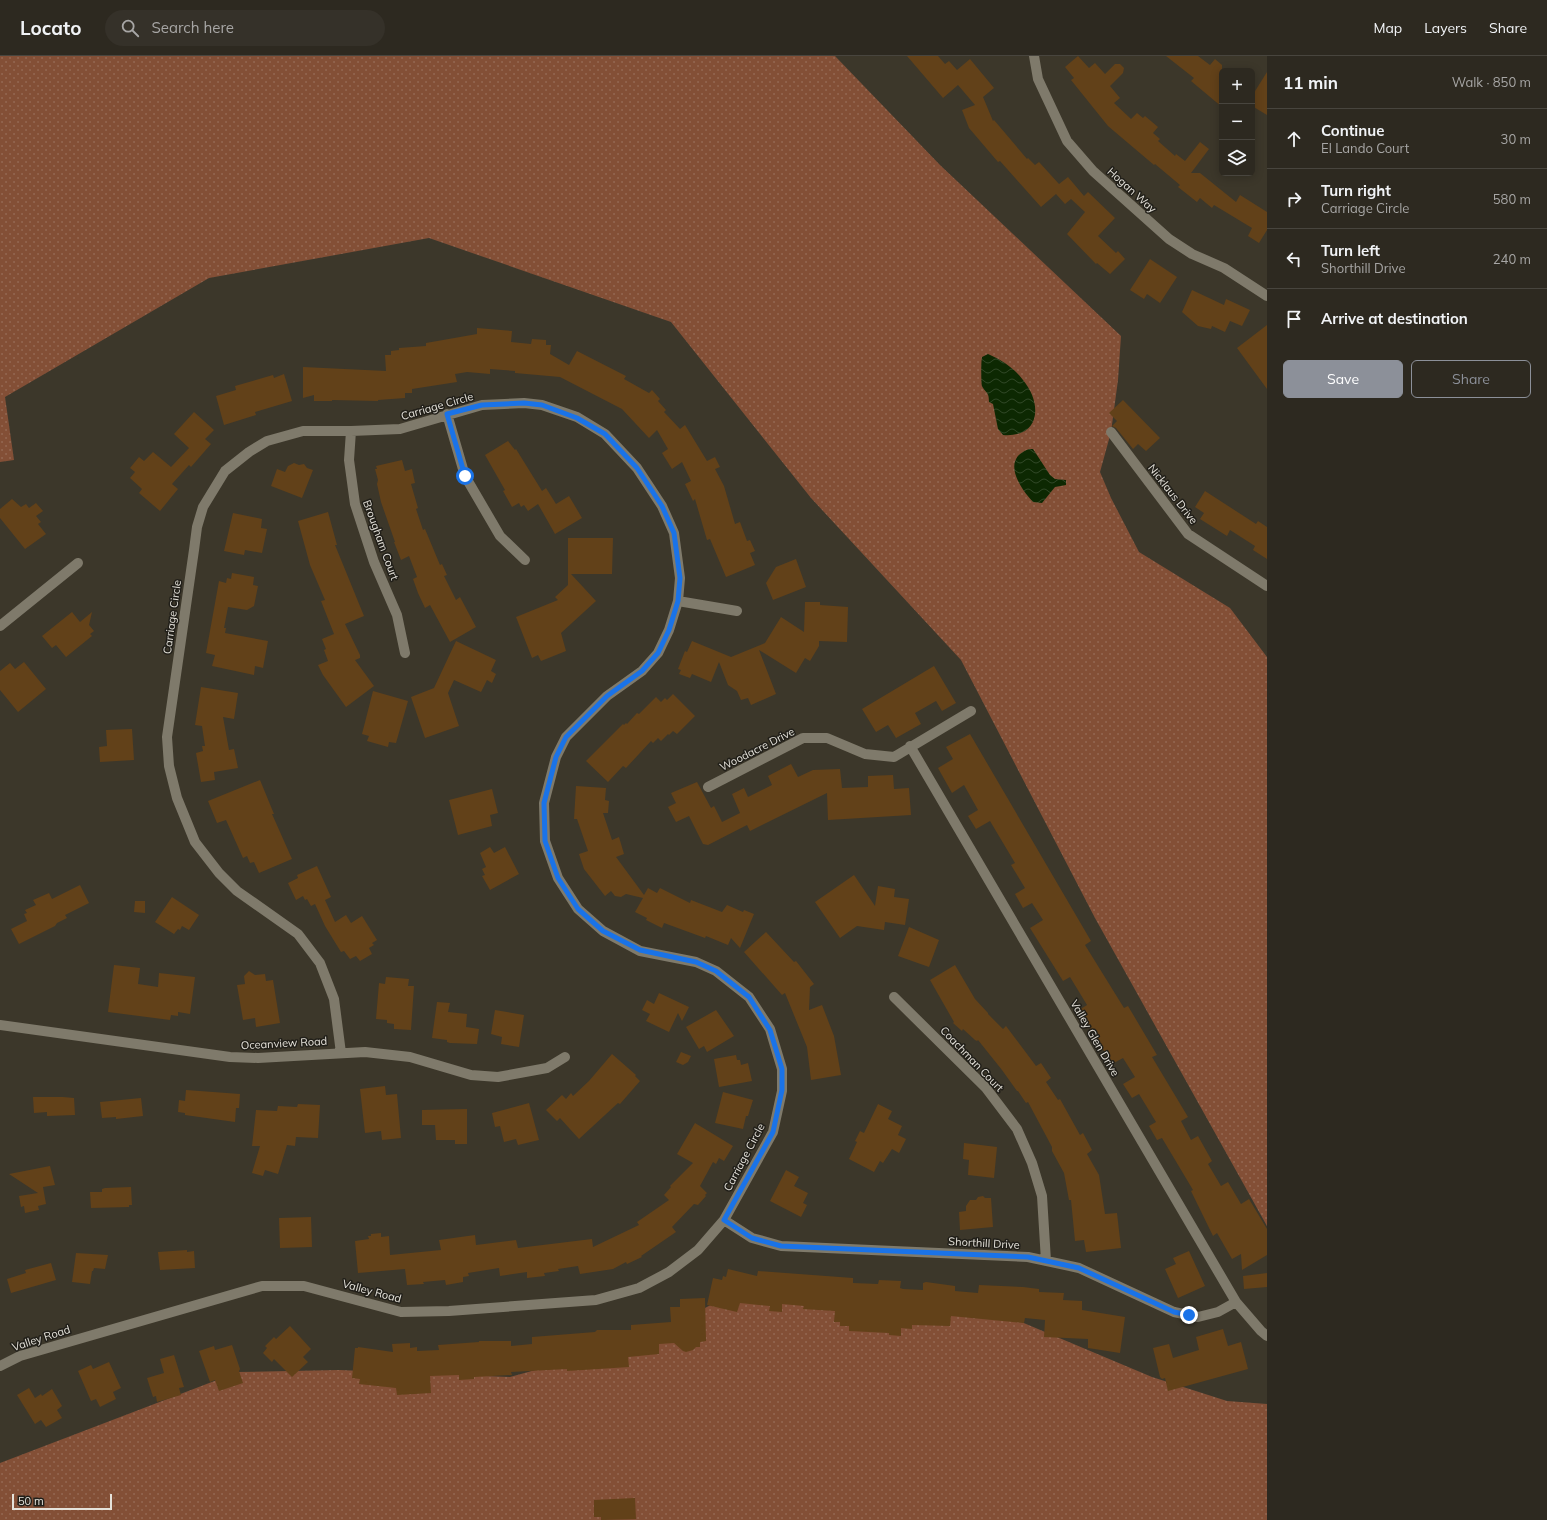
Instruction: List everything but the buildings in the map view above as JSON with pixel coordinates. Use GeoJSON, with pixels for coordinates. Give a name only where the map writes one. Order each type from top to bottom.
{"type":"FeatureCollection","features":[{"type":"Feature","properties":{"kind":"street","name":"Hogan Way"},"geometry":{"type":"LineString","coordinates":[[1034,56],[1038,79],[1067,141],[1092,171],[1169,239],[1192,254],[1224,268],[1267,296]]}},
{"type":"Feature","properties":{"kind":"street","name":"Carriage Circle"},"geometry":{"type":"LineString","coordinates":[[340,1053],[334,999],[320,963],[298,934],[237,891],[219,873],[195,842],[177,798],[169,766],[167,737],[197,527],[203,507],[225,471],[249,452],[267,441],[303,431],[351,432],[400,429],[482,405],[524,403],[542,405],[577,418],[605,434],[637,468],[662,506],[674,533],[680,578],[678,601],[669,630],[658,653],[642,671],[607,696],[566,737],[556,757],[544,803],[545,841],[558,878],[578,909],[603,931],[640,950],[696,962],[716,971],[749,997],[770,1030],[782,1069],[782,1090],[773,1132],[724,1220]]}},
{"type":"Feature","properties":{"kind":"street"},"geometry":{"type":"LineString","coordinates":[[447,414],[465,476],[500,536],[525,560]]}},
{"type":"Feature","properties":{"kind":"street","name":"Brougham Court"},"geometry":{"type":"LineString","coordinates":[[351,432],[349,460],[355,504],[374,562],[398,615],[405,653]]}},
{"type":"Feature","properties":{"kind":"street","name":"Nicklaus Drive"},"geometry":{"type":"LineString","coordinates":[[1111,432],[1188,534],[1267,586]]}},
{"type":"Feature","properties":{"kind":"street"},"geometry":{"type":"LineString","coordinates":[[0,626],[78,563]]}},
{"type":"Feature","properties":{"kind":"street"},"geometry":{"type":"LineString","coordinates":[[678,601],[737,610]]}},
{"type":"Feature","properties":{"kind":"street","name":"Woodacre Drive"},"geometry":{"type":"LineString","coordinates":[[708,787],[803,738],[827,738],[865,754],[894,757],[910,746],[971,711]]}},
{"type":"Feature","properties":{"kind":"street","name":"Valley Glen Drive"},"geometry":{"type":"LineString","coordinates":[[910,746],[1236,1302],[1267,1336]]}},
{"type":"Feature","properties":{"kind":"street","name":"Coachman Court"},"geometry":{"type":"LineString","coordinates":[[894,998],[986,1088],[1017,1129],[1032,1163],[1042,1196],[1046,1261]]}},
{"type":"Feature","properties":{"kind":"street","name":"Oceanview Road"},"geometry":{"type":"LineString","coordinates":[[0,1025],[230,1057],[258,1058],[365,1052],[410,1057],[471,1075],[498,1077],[547,1068],[565,1057]]}},
{"type":"Feature","properties":{"kind":"street","name":"Shorthill Drive"},"geometry":{"type":"LineString","coordinates":[[724,1220],[752,1238],[781,1246],[1028,1257],[1079,1268],[1174,1312],[1198,1317],[1218,1312],[1236,1302]]}},
{"type":"Feature","properties":{"kind":"street","name":"Valley Road"},"geometry":{"type":"LineString","coordinates":[[0,1366],[20,1356],[262,1286],[304,1286],[401,1312],[449,1311],[596,1300],[639,1288],[669,1272],[698,1250],[724,1220]]}},
{"type":"Feature","properties":{"kind":"shaded area"},"geometry":{"type":"Polygon","coordinates":[[[0,56],[835,56],[940,165],[1121,336],[1118,380],[1111,432],[1100,472],[1111,498],[1139,552],[1230,608],[1267,657],[1267,1226],[1095,918],[961,660],[811,498],[671,322],[429,238],[209,278],[5,397],[14,460],[0,462],[0,56]]]}},
{"type":"Feature","properties":{"kind":"shaded area"},"geometry":{"type":"Polygon","coordinates":[[[724,1298],[1000,1313],[1152,1377],[1227,1401],[1267,1404],[1267,1520],[0,1520],[0,1463],[238,1372],[339,1370],[510,1377],[644,1340],[724,1298]]]}},
{"type":"Feature","properties":{"kind":"water"},"geometry":{"type":"Polygon","coordinates":[[[988,354],[1012,368],[1023,380],[1034,399],[1034,418],[1031,425],[1025,431],[1003,435],[998,429],[993,404],[989,402],[988,394],[982,386],[982,357],[988,354]]]}},
{"type":"Feature","properties":{"kind":"water"},"geometry":{"type":"Polygon","coordinates":[[[1029,449],[1033,449],[1050,475],[1055,479],[1066,480],[1066,485],[1055,487],[1042,503],[1033,502],[1023,489],[1015,474],[1014,466],[1016,459],[1029,449]]]}},
{"type":"Feature","properties":{"kind":"route"},"geometry":{"type":"LineString","coordinates":[[465,476],[447,414],[482,405],[524,403],[542,405],[577,418],[605,434],[637,468],[662,506],[674,533],[680,578],[678,601],[669,630],[658,653],[642,671],[607,696],[566,737],[556,757],[544,803],[545,841],[558,878],[578,909],[603,931],[640,950],[696,962],[716,971],[749,997],[770,1030],[782,1069],[782,1090],[773,1132],[724,1220],[752,1238],[781,1246],[1028,1257],[1079,1268],[1174,1312],[1189,1315]]}}]}
